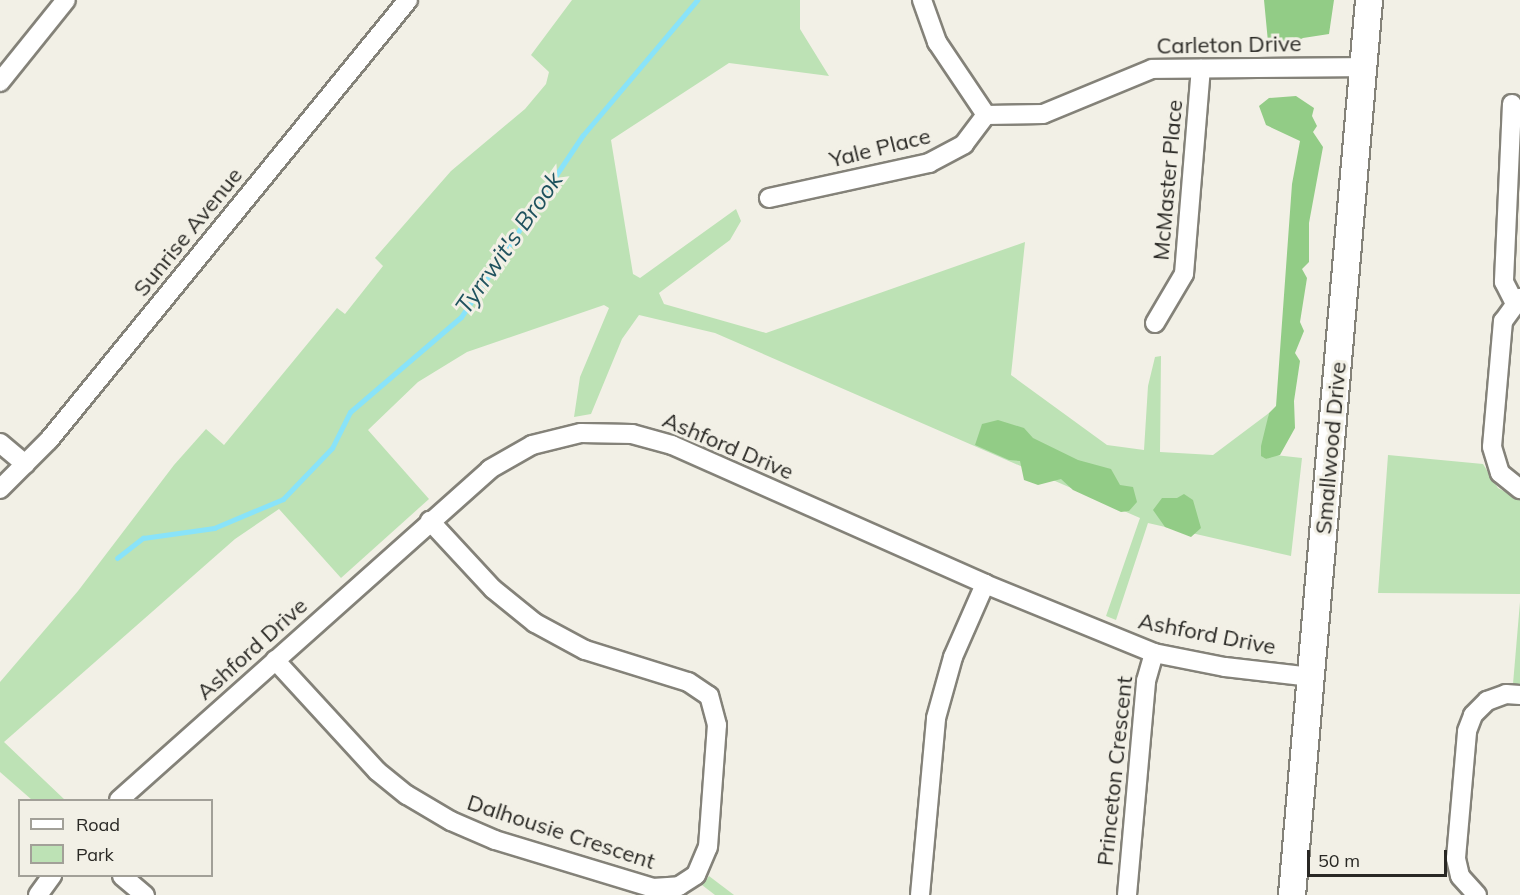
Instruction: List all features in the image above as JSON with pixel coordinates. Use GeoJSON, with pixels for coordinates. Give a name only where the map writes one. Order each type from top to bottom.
{"type":"FeatureCollection","features":[{"type":"Feature","properties":{"kind":"street"},"geometry":{"type":"LineString","coordinates":[[0,82],[66,0]]}},
{"type":"Feature","properties":{"kind":"street","name":"Sunrise Avenue"},"geometry":{"type":"LineString","coordinates":[[0,489],[49,440],[408,0]]}},
{"type":"Feature","properties":{"kind":"street"},"geometry":{"type":"LineString","coordinates":[[922,0],[937,42],[986,116]]}},
{"type":"Feature","properties":{"kind":"street","name":"Smallwood Drive"},"geometry":{"type":"LineString","coordinates":[[1292,895],[1369,0]]}},
{"type":"Feature","properties":{"kind":"street","name":"Carleton Drive"},"geometry":{"type":"LineString","coordinates":[[986,116],[1044,114],[1152,69],[1363,66]]}},
{"type":"Feature","properties":{"kind":"street","name":"McMaster Place"},"geometry":{"type":"LineString","coordinates":[[1155,322],[1184,274],[1201,69]]}},
{"type":"Feature","properties":{"kind":"street"},"geometry":{"type":"LineString","coordinates":[[1512,104],[1504,282],[1517,300],[1502,329],[1492,447],[1500,473],[1520,489]]}},
{"type":"Feature","properties":{"kind":"street","name":"Yale Place"},"geometry":{"type":"LineString","coordinates":[[769,198],[929,163],[964,144],[986,116]]}},
{"type":"Feature","properties":{"kind":"street","name":"Ashford Drive"},"geometry":{"type":"LineString","coordinates":[[121,799],[483,474],[518,452],[564,436],[617,432],[672,445],[985,584],[1154,652],[1225,667],[1311,677]]}},
{"type":"Feature","properties":{"kind":"street"},"geometry":{"type":"LineString","coordinates":[[0,443],[25,464]]}},
{"type":"Feature","properties":{"kind":"street","name":"Dalhousie Crescent"},"geometry":{"type":"LineString","coordinates":[[275,660],[377,771],[407,795],[451,821],[495,840],[653,888],[679,886],[696,875],[706,857],[716,736],[716,711],[709,696],[688,682],[585,650],[535,623],[493,589],[430,521]]}},
{"type":"Feature","properties":{"kind":"street"},"geometry":{"type":"LineString","coordinates":[[920,895],[936,718],[953,657],[985,584]]}},
{"type":"Feature","properties":{"kind":"street","name":"Princeton Crescent"},"geometry":{"type":"LineString","coordinates":[[1127,895],[1146,681],[1154,652]]}},
{"type":"Feature","properties":{"kind":"street"},"geometry":{"type":"LineString","coordinates":[[1477,895],[1460,876],[1456,858],[1467,731],[1473,715],[1487,701],[1506,694],[1520,695]]}},
{"type":"Feature","properties":{"kind":"street"},"geometry":{"type":"LineString","coordinates":[[38,895],[51,877]]}},
{"type":"Feature","properties":{"kind":"street"},"geometry":{"type":"LineString","coordinates":[[123,877],[145,895]]}},
{"type":"Feature","properties":{"kind":"green space"},"geometry":{"type":"Polygon","coordinates":[[[572,0],[800,0],[800,29],[829,76],[729,63],[611,140],[633,274],[640,278],[736,209],[741,221],[730,240],[659,293],[664,304],[766,333],[1025,242],[1011,375],[1107,445],[1144,450],[1148,386],[1155,357],[1161,356],[1160,452],[1213,455],[1269,413],[1262,456],[1266,459],[1275,455],[1302,458],[1291,556],[1148,523],[1116,620],[1106,616],[1140,518],[715,333],[639,315],[622,339],[591,414],[574,417],[580,377],[609,308],[604,305],[467,352],[418,382],[368,430],[429,499],[341,578],[279,509],[235,539],[4,742],[64,799],[31,799],[0,772],[0,682],[78,591],[174,465],[206,429],[224,445],[337,308],[345,314],[383,266],[375,258],[451,171],[525,109],[546,84],[549,72],[531,55],[572,0]]]}},
{"type":"Feature","properties":{"kind":"green space"},"geometry":{"type":"Polygon","coordinates":[[[1264,0],[1334,0],[1329,34],[1303,38],[1288,46],[1268,42],[1264,0]]]}},
{"type":"Feature","properties":{"kind":"green space"},"geometry":{"type":"Polygon","coordinates":[[[1296,96],[1314,108],[1312,116],[1317,126],[1313,132],[1323,147],[1309,223],[1309,262],[1302,269],[1307,278],[1300,322],[1304,331],[1295,353],[1300,361],[1294,401],[1295,428],[1280,455],[1266,459],[1261,456],[1261,446],[1269,413],[1276,406],[1292,184],[1300,141],[1266,125],[1259,106],[1269,98],[1296,96]]]}},
{"type":"Feature","properties":{"kind":"green space"},"geometry":{"type":"Polygon","coordinates":[[[998,420],[1024,428],[1033,438],[1078,460],[1111,469],[1120,485],[1133,487],[1137,502],[1129,511],[1121,512],[1073,490],[1061,479],[1038,485],[1024,480],[1020,461],[1009,460],[975,445],[982,424],[998,420]]]}},
{"type":"Feature","properties":{"kind":"green space"},"geometry":{"type":"Polygon","coordinates":[[[1388,455],[1483,464],[1498,488],[1520,500],[1520,594],[1378,593],[1388,455]]]}},
{"type":"Feature","properties":{"kind":"green space"},"geometry":{"type":"Polygon","coordinates":[[[1184,494],[1193,500],[1201,528],[1191,537],[1165,527],[1153,510],[1162,498],[1177,498],[1184,494]]]}},
{"type":"Feature","properties":{"kind":"green space"},"geometry":{"type":"Polygon","coordinates":[[[1520,602],[1520,684],[1513,684],[1520,602]]]}},
{"type":"Feature","properties":{"kind":"green space"},"geometry":{"type":"Polygon","coordinates":[[[709,876],[734,895],[715,895],[702,885],[709,876]]]}},
{"type":"Feature","properties":{"kind":"waterway","name":"Tyrrwit's Brook"},"geometry":{"type":"LineString","coordinates":[[117,558],[143,538],[214,528],[283,499],[332,448],[350,412],[461,317],[583,135],[697,0]]}}]}
